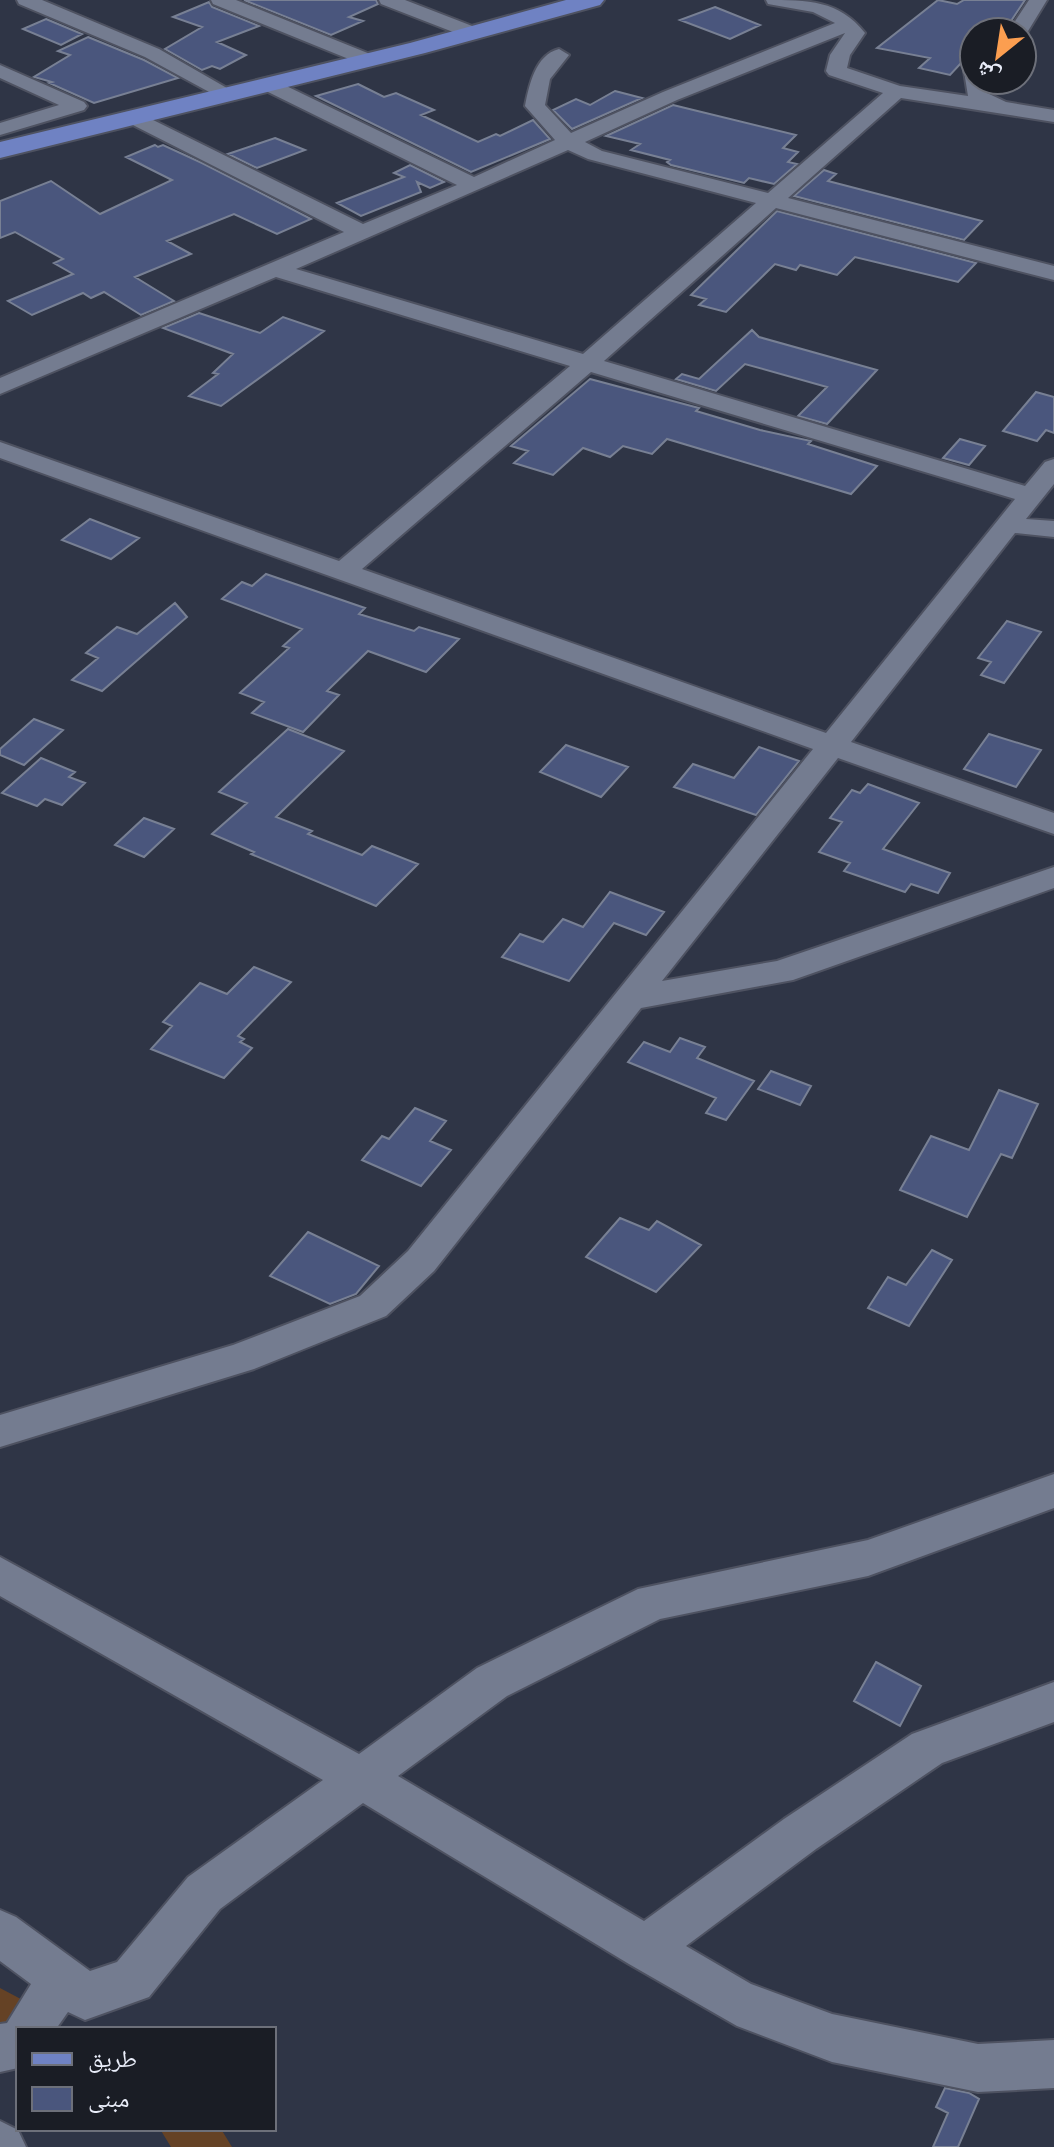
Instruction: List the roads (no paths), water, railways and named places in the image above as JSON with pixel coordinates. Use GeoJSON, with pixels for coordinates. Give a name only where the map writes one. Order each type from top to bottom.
{"type":"FeatureCollection","features":[{"type":"Feature","properties":{"kind":"main road"},"geometry":{"type":"LineString","coordinates":[[7,143],[134,118],[229,95],[592,0]]}},
{"type":"Feature","properties":{"kind":"street"},"geometry":{"type":"LineString","coordinates":[[220,0],[368,60]]}},
{"type":"Feature","properties":{"kind":"street"},"geometry":{"type":"LineString","coordinates":[[388,0],[473,33]]}},
{"type":"Feature","properties":{"kind":"street"},"geometry":{"type":"LineString","coordinates":[[775,0],[818,7],[835,13],[850,24],[855,33],[840,55],[836,71],[897,91],[1054,116]]}},
{"type":"Feature","properties":{"kind":"street"},"geometry":{"type":"LineString","coordinates":[[26,2],[152,53],[229,95]]}},
{"type":"Feature","properties":{"kind":"street"},"geometry":{"type":"LineString","coordinates":[[0,387],[474,185],[670,96],[850,24]]}},
{"type":"Feature","properties":{"kind":"street"},"geometry":{"type":"LineString","coordinates":[[559,55],[540,78],[535,106],[569,143],[595,155],[1054,273]]}},
{"type":"Feature","properties":{"kind":"street"},"geometry":{"type":"LineString","coordinates":[[0,71],[77,106],[0,129]]}},
{"type":"Feature","properties":{"kind":"street"},"geometry":{"type":"LineString","coordinates":[[269,85],[474,185]]}},
{"type":"Feature","properties":{"kind":"street"},"geometry":{"type":"LineString","coordinates":[[342,572],[587,363],[897,91]]}},
{"type":"Feature","properties":{"kind":"street"},"geometry":{"type":"LineString","coordinates":[[978,96],[1007,110]]}},
{"type":"Feature","properties":{"kind":"street"},"geometry":{"type":"LineString","coordinates":[[134,118],[363,233]]}},
{"type":"Feature","properties":{"kind":"street"},"geometry":{"type":"LineString","coordinates":[[275,270],[1031,496]]}},
{"type":"Feature","properties":{"kind":"street"},"geometry":{"type":"LineString","coordinates":[[0,450],[832,748],[1054,824]]}},
{"type":"Feature","properties":{"kind":"street"},"geometry":{"type":"LineString","coordinates":[[0,1431],[241,1358],[373,1306],[421,1261],[1054,467]]}},
{"type":"Feature","properties":{"kind":"street"},"geometry":{"type":"LineString","coordinates":[[1008,525],[1054,529]]}},
{"type":"Feature","properties":{"kind":"street"},"geometry":{"type":"LineString","coordinates":[[633,998],[781,972],[1054,877]]}},
{"type":"Feature","properties":{"kind":"street"},"geometry":{"type":"LineString","coordinates":[[0,1933],[85,1996],[132,1980],[204,1893],[492,1682],[653,1602],[868,1558],[1054,1491]]}},
{"type":"Feature","properties":{"kind":"street"},"geometry":{"type":"LineString","coordinates":[[0,1575],[361,1778],[737,2002],[832,2038],[978,2068],[1054,2064]]}},
{"type":"Feature","properties":{"kind":"street"},"geometry":{"type":"LineString","coordinates":[[645,1948],[800,1834],[927,1748],[1054,1702]]}},
{"type":"Feature","properties":{"kind":"street"},"geometry":{"type":"LineString","coordinates":[[29,2027],[63,1979]]}},
{"type":"Feature","properties":{"kind":"waterway"},"geometry":{"type":"LineString","coordinates":[[0,2009],[19,2021]]}},
{"type":"Feature","properties":{"kind":"waterway"},"geometry":{"type":"LineString","coordinates":[[185,2131],[210,2147]]}}]}
